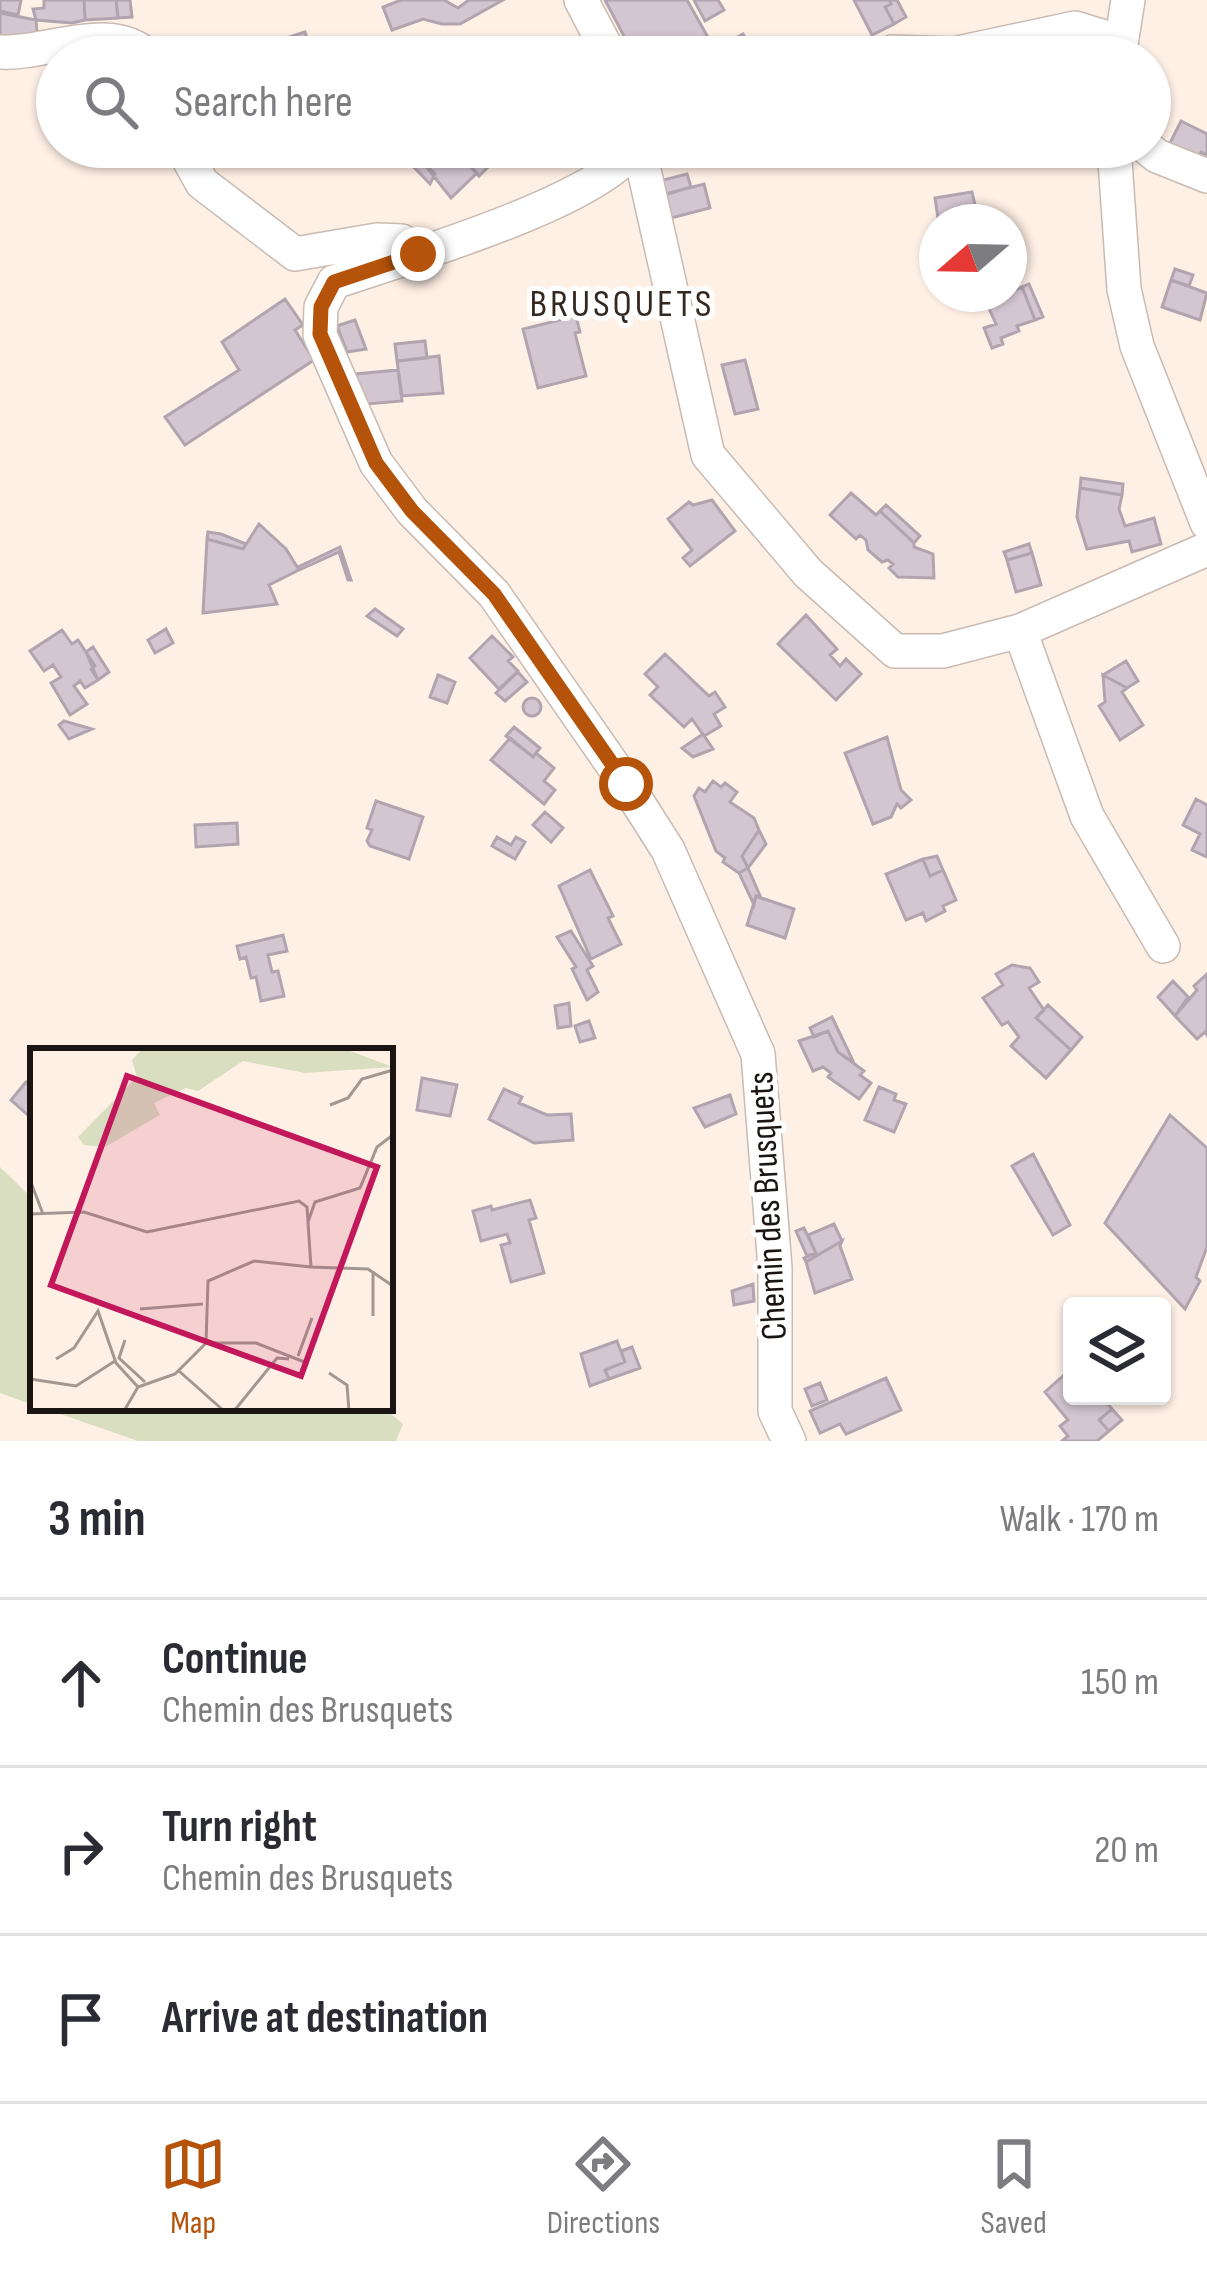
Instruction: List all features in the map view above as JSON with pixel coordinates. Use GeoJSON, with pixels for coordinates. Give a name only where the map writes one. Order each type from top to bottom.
{"type":"FeatureCollection","features":[{"type":"Feature","properties":{"kind":"street"},"geometry":{"type":"LineString","coordinates":[[581,0],[600,36]]}},
{"type":"Feature","properties":{"kind":"street"},"geometry":{"type":"LineString","coordinates":[[1121,36],[1128,0]]}},
{"type":"Feature","properties":{"kind":"street"},"geometry":{"type":"LineString","coordinates":[[1037,36],[1075,28],[1101,36]]}},
{"type":"Feature","properties":{"kind":"street"},"geometry":{"type":"LineString","coordinates":[[0,52],[36,48]]}},
{"type":"Feature","properties":{"kind":"street"},"geometry":{"type":"LineString","coordinates":[[1171,162],[1207,176]]}},
{"type":"Feature","properties":{"kind":"street"},"geometry":{"type":"LineString","coordinates":[[194,168],[202,183],[295,254],[377,240],[402,242],[418,254]]}},
{"type":"Feature","properties":{"kind":"street","name":"Chemin des Brusquets"},"geometry":{"type":"LineString","coordinates":[[617,168],[542,207],[334,282],[321,307],[320,334],[376,463],[412,511],[494,594],[668,850],[758,1054],[775,1268],[775,1411],[789,1441]]}},
{"type":"Feature","properties":{"kind":"street"},"geometry":{"type":"LineString","coordinates":[[643,168],[708,455],[808,573],[895,651],[943,652],[1020,631],[1207,550]]}},
{"type":"Feature","properties":{"kind":"street"},"geometry":{"type":"LineString","coordinates":[[1115,168],[1124,289],[1137,346],[1207,523]]}},
{"type":"Feature","properties":{"kind":"street"},"geometry":{"type":"LineString","coordinates":[[1020,631],[1087,816],[1162,946]]}},
{"type":"Feature","properties":{"kind":"green space"},"geometry":{"type":"Polygon","coordinates":[[[0,1167],[30,1196],[30,1404],[0,1393],[0,1167]]]}},
{"type":"Feature","properties":{"kind":"green space"},"geometry":{"type":"Polygon","coordinates":[[[52,1411],[388,1411],[403,1424],[396,1441],[138,1441],[52,1411]]]}},
{"type":"Feature","properties":{"kind":"building"},"geometry":{"type":"Polygon","coordinates":[[[0,0],[21,0],[18,15],[0,11],[0,0]]]}},
{"type":"Feature","properties":{"kind":"building"},"geometry":{"type":"Polygon","coordinates":[[[44,0],[84,0],[85,20],[36,20],[33,9],[44,8],[44,0]]]}},
{"type":"Feature","properties":{"kind":"building"},"geometry":{"type":"Polygon","coordinates":[[[84,0],[116,0],[118,18],[85,20],[84,0]]]}},
{"type":"Feature","properties":{"kind":"building"},"geometry":{"type":"Polygon","coordinates":[[[116,0],[130,0],[132,17],[118,18],[116,0]]]}},
{"type":"Feature","properties":{"kind":"building"},"geometry":{"type":"Polygon","coordinates":[[[401,0],[444,0],[458,8],[469,0],[503,0],[460,24],[423,19],[392,30],[383,7],[401,0]]]}},
{"type":"Feature","properties":{"kind":"building"},"geometry":{"type":"Polygon","coordinates":[[[605,0],[687,0],[707,36],[624,36],[605,0]]]}},
{"type":"Feature","properties":{"kind":"building"},"geometry":{"type":"Polygon","coordinates":[[[694,0],[718,0],[724,10],[705,21],[694,0]]]}},
{"type":"Feature","properties":{"kind":"building"},"geometry":{"type":"Polygon","coordinates":[[[854,0],[889,0],[891,4],[885,7],[894,24],[872,35],[854,0]]]}},
{"type":"Feature","properties":{"kind":"building"},"geometry":{"type":"Polygon","coordinates":[[[889,0],[897,0],[906,17],[894,24],[885,7],[891,4],[889,0]]]}},
{"type":"Feature","properties":{"kind":"building"},"geometry":{"type":"Polygon","coordinates":[[[0,13],[36,20],[37,32],[13,51],[0,49],[0,13]]]}},
{"type":"Feature","properties":{"kind":"building"},"geometry":{"type":"Polygon","coordinates":[[[1181,121],[1207,134],[1207,155],[1201,152],[1199,157],[1171,141],[1181,121]]]}},
{"type":"Feature","properties":{"kind":"building"},"geometry":{"type":"Polygon","coordinates":[[[415,168],[429,168],[435,174],[430,184],[415,168]]]}},
{"type":"Feature","properties":{"kind":"building"},"geometry":{"type":"Polygon","coordinates":[[[427,168],[472,168],[477,173],[451,198],[427,168]]]}},
{"type":"Feature","properties":{"kind":"building"},"geometry":{"type":"Polygon","coordinates":[[[687,174],[691,187],[658,197],[655,182],[687,174]]]}},
{"type":"Feature","properties":{"kind":"building"},"geometry":{"type":"Polygon","coordinates":[[[704,184],[710,208],[671,218],[665,194],[704,184]]]}},
{"type":"Feature","properties":{"kind":"building"},"geometry":{"type":"Polygon","coordinates":[[[972,192],[975,204],[936,204],[935,198],[972,192]]]}},
{"type":"Feature","properties":{"kind":"building"},"geometry":{"type":"Polygon","coordinates":[[[1175,269],[1193,275],[1189,286],[1171,280],[1175,269]]]}},
{"type":"Feature","properties":{"kind":"building"},"geometry":{"type":"Polygon","coordinates":[[[1171,280],[1207,293],[1200,320],[1162,307],[1171,280]]]}},
{"type":"Feature","properties":{"kind":"building"},"geometry":{"type":"Polygon","coordinates":[[[1027,285],[1043,317],[1035,320],[1027,300],[1027,285]]]}},
{"type":"Feature","properties":{"kind":"building"},"geometry":{"type":"Polygon","coordinates":[[[285,299],[303,325],[295,330],[314,360],[185,445],[165,417],[239,370],[222,342],[285,299]]]}},
{"type":"Feature","properties":{"kind":"building"},"geometry":{"type":"Polygon","coordinates":[[[1027,300],[1035,320],[1017,326],[1019,331],[1001,338],[1003,344],[992,348],[984,328],[996,324],[991,312],[1027,312],[1027,300]]]}},
{"type":"Feature","properties":{"kind":"building"},"geometry":{"type":"Polygon","coordinates":[[[576,316],[580,332],[575,333],[586,376],[538,388],[523,329],[576,316]]]}},
{"type":"Feature","properties":{"kind":"building"},"geometry":{"type":"Polygon","coordinates":[[[355,320],[366,349],[347,352],[337,326],[355,320]]]}},
{"type":"Feature","properties":{"kind":"building"},"geometry":{"type":"Polygon","coordinates":[[[425,341],[427,358],[397,361],[395,344],[425,341]]]}},
{"type":"Feature","properties":{"kind":"building"},"geometry":{"type":"Polygon","coordinates":[[[439,356],[443,393],[402,396],[397,361],[439,356]]]}},
{"type":"Feature","properties":{"kind":"building"},"geometry":{"type":"Polygon","coordinates":[[[745,360],[758,409],[735,414],[722,365],[745,360]]]}},
{"type":"Feature","properties":{"kind":"building"},"geometry":{"type":"Polygon","coordinates":[[[398,370],[402,401],[367,404],[355,374],[398,370]]]}},
{"type":"Feature","properties":{"kind":"building"},"geometry":{"type":"Polygon","coordinates":[[[1081,478],[1123,484],[1122,495],[1080,488],[1081,478]]]}},
{"type":"Feature","properties":{"kind":"building"},"geometry":{"type":"Polygon","coordinates":[[[1080,488],[1122,495],[1119,509],[1125,526],[1154,518],[1161,544],[1132,552],[1129,541],[1087,549],[1077,517],[1080,488]]]}},
{"type":"Feature","properties":{"kind":"building"},"geometry":{"type":"Polygon","coordinates":[[[851,493],[876,515],[880,511],[914,547],[933,554],[934,578],[898,577],[889,568],[893,564],[882,562],[868,550],[866,540],[860,535],[856,539],[830,515],[851,493]]]}},
{"type":"Feature","properties":{"kind":"building"},"geometry":{"type":"Polygon","coordinates":[[[712,500],[735,531],[690,566],[683,558],[692,550],[668,519],[689,502],[712,500]]]}},
{"type":"Feature","properties":{"kind":"building"},"geometry":{"type":"Polygon","coordinates":[[[886,505],[920,536],[914,543],[880,511],[886,505]]]}},
{"type":"Feature","properties":{"kind":"building"},"geometry":{"type":"Polygon","coordinates":[[[259,524],[286,549],[299,570],[269,585],[277,604],[203,613],[207,539],[243,549],[259,524]]]}},
{"type":"Feature","properties":{"kind":"building"},"geometry":{"type":"Polygon","coordinates":[[[208,532],[246,544],[243,549],[207,539],[208,532]]]}},
{"type":"Feature","properties":{"kind":"building"},"geometry":{"type":"Polygon","coordinates":[[[1029,544],[1032,553],[1007,560],[1004,552],[1029,544]]]}},
{"type":"Feature","properties":{"kind":"building"},"geometry":{"type":"Polygon","coordinates":[[[340,547],[351,580],[339,552],[299,570],[298,567],[340,547]]]}},
{"type":"Feature","properties":{"kind":"building"},"geometry":{"type":"Polygon","coordinates":[[[1032,553],[1041,585],[1016,592],[1007,560],[1032,553]]]}},
{"type":"Feature","properties":{"kind":"building"},"geometry":{"type":"Polygon","coordinates":[[[375,609],[403,629],[397,636],[367,616],[375,609]]]}},
{"type":"Feature","properties":{"kind":"building"},"geometry":{"type":"Polygon","coordinates":[[[806,615],[837,649],[830,655],[840,666],[846,659],[861,674],[836,700],[778,644],[806,615]]]}},
{"type":"Feature","properties":{"kind":"building"},"geometry":{"type":"Polygon","coordinates":[[[166,629],[173,643],[155,653],[148,640],[166,629]]]}},
{"type":"Feature","properties":{"kind":"building"},"geometry":{"type":"Polygon","coordinates":[[[62,630],[72,644],[78,640],[98,680],[85,688],[80,681],[74,686],[87,704],[70,715],[51,683],[61,677],[53,665],[44,671],[30,651],[62,630]]]}},
{"type":"Feature","properties":{"kind":"building"},"geometry":{"type":"Polygon","coordinates":[[[492,636],[513,657],[508,661],[518,671],[499,689],[470,658],[492,636]]]}},
{"type":"Feature","properties":{"kind":"building"},"geometry":{"type":"Polygon","coordinates":[[[93,647],[109,672],[98,680],[86,652],[93,647]]]}},
{"type":"Feature","properties":{"kind":"building"},"geometry":{"type":"Polygon","coordinates":[[[665,654],[709,696],[715,692],[725,707],[714,714],[721,726],[704,736],[692,719],[684,727],[650,695],[658,687],[645,674],[665,654]]]}},
{"type":"Feature","properties":{"kind":"building"},"geometry":{"type":"Polygon","coordinates":[[[1126,661],[1138,681],[1127,688],[1103,675],[1126,661]]]}},
{"type":"Feature","properties":{"kind":"building"},"geometry":{"type":"Polygon","coordinates":[[[518,672],[527,682],[505,701],[496,693],[518,672]]]}},
{"type":"Feature","properties":{"kind":"building"},"geometry":{"type":"Polygon","coordinates":[[[438,675],[455,682],[447,703],[430,697],[438,675]]]}},
{"type":"Feature","properties":{"kind":"building"},"geometry":{"type":"Polygon","coordinates":[[[1103,675],[1127,688],[1122,692],[1143,725],[1120,740],[1099,706],[1105,702],[1103,675]]]}},
{"type":"Feature","properties":{"kind":"building"},"geometry":{"type":"Polygon","coordinates":[[[532,698],[541,707],[532,716],[523,707],[532,698]]]}},
{"type":"Feature","properties":{"kind":"building"},"geometry":{"type":"Polygon","coordinates":[[[64,721],[92,729],[69,739],[59,725],[64,721]]]}},
{"type":"Feature","properties":{"kind":"building"},"geometry":{"type":"Polygon","coordinates":[[[514,727],[540,748],[533,757],[506,736],[514,727]]]}},
{"type":"Feature","properties":{"kind":"building"},"geometry":{"type":"Polygon","coordinates":[[[703,734],[713,749],[693,757],[682,748],[703,734]]]}},
{"type":"Feature","properties":{"kind":"building"},"geometry":{"type":"Polygon","coordinates":[[[887,737],[901,790],[911,800],[901,808],[897,804],[891,817],[873,824],[845,753],[887,737]]]}},
{"type":"Feature","properties":{"kind":"building"},"geometry":{"type":"Polygon","coordinates":[[[510,738],[554,768],[544,781],[555,790],[544,804],[491,760],[510,738]]]}},
{"type":"Feature","properties":{"kind":"building"},"geometry":{"type":"Polygon","coordinates":[[[713,781],[737,792],[730,802],[754,818],[759,830],[742,856],[748,868],[739,873],[716,851],[694,796],[699,788],[705,792],[713,781]]]}},
{"type":"Feature","properties":{"kind":"building"},"geometry":{"type":"Polygon","coordinates":[[[1196,799],[1207,805],[1207,857],[1192,850],[1200,834],[1183,825],[1196,799]]]}},
{"type":"Feature","properties":{"kind":"building"},"geometry":{"type":"Polygon","coordinates":[[[376,801],[423,817],[409,859],[367,841],[376,801]]]}},
{"type":"Feature","properties":{"kind":"building"},"geometry":{"type":"Polygon","coordinates":[[[545,812],[563,828],[551,842],[533,825],[545,812]]]}},
{"type":"Feature","properties":{"kind":"building"},"geometry":{"type":"Polygon","coordinates":[[[237,823],[238,844],[196,847],[195,825],[237,823]]]}},
{"type":"Feature","properties":{"kind":"building"},"geometry":{"type":"Polygon","coordinates":[[[759,830],[766,844],[748,868],[742,856],[759,830]]]}},
{"type":"Feature","properties":{"kind":"building"},"geometry":{"type":"Polygon","coordinates":[[[497,837],[511,845],[516,837],[525,842],[515,859],[492,846],[497,837]]]}},
{"type":"Feature","properties":{"kind":"building"},"geometry":{"type":"Polygon","coordinates":[[[937,856],[943,870],[930,876],[923,859],[937,856]]]}},
{"type":"Feature","properties":{"kind":"building"},"geometry":{"type":"Polygon","coordinates":[[[923,859],[930,876],[943,870],[956,900],[926,921],[923,913],[906,920],[886,874],[923,859]]]}},
{"type":"Feature","properties":{"kind":"building"},"geometry":{"type":"Polygon","coordinates":[[[748,868],[761,898],[756,896],[754,905],[739,873],[748,868]]]}},
{"type":"Feature","properties":{"kind":"building"},"geometry":{"type":"Polygon","coordinates":[[[590,870],[621,944],[591,959],[559,886],[590,870]]]}},
{"type":"Feature","properties":{"kind":"building"},"geometry":{"type":"Polygon","coordinates":[[[756,896],[794,909],[785,938],[747,925],[756,896]]]}},
{"type":"Feature","properties":{"kind":"building"},"geometry":{"type":"Polygon","coordinates":[[[571,931],[593,966],[587,970],[598,992],[587,1000],[572,969],[576,967],[557,937],[571,931]]]}},
{"type":"Feature","properties":{"kind":"building"},"geometry":{"type":"Polygon","coordinates":[[[283,935],[287,951],[268,955],[284,996],[261,1001],[256,977],[251,978],[246,957],[240,959],[237,946],[283,935]]]}},
{"type":"Feature","properties":{"kind":"building"},"geometry":{"type":"Polygon","coordinates":[[[1012,965],[1030,968],[1039,982],[1029,988],[1044,1010],[1036,1018],[1071,1050],[1046,1078],[1011,1046],[1019,1037],[1008,1022],[1002,1025],[983,998],[1003,985],[996,974],[1012,965]]]}},
{"type":"Feature","properties":{"kind":"building"},"geometry":{"type":"Polygon","coordinates":[[[1207,974],[1207,1035],[1197,1039],[1175,1016],[1207,974]]]}},
{"type":"Feature","properties":{"kind":"building"},"geometry":{"type":"Polygon","coordinates":[[[1173,981],[1188,997],[1175,1016],[1158,997],[1173,981]]]}},
{"type":"Feature","properties":{"kind":"building"},"geometry":{"type":"Polygon","coordinates":[[[569,1003],[571,1026],[558,1028],[555,1006],[569,1003]]]}},
{"type":"Feature","properties":{"kind":"building"},"geometry":{"type":"Polygon","coordinates":[[[1048,1005],[1082,1037],[1071,1050],[1036,1018],[1048,1005]]]}},
{"type":"Feature","properties":{"kind":"building"},"geometry":{"type":"Polygon","coordinates":[[[832,1017],[854,1063],[838,1052],[828,1031],[814,1037],[810,1028],[832,1017]]]}},
{"type":"Feature","properties":{"kind":"building"},"geometry":{"type":"Polygon","coordinates":[[[589,1021],[595,1038],[580,1042],[575,1026],[589,1021]]]}},
{"type":"Feature","properties":{"kind":"building"},"geometry":{"type":"Polygon","coordinates":[[[828,1031],[838,1052],[864,1071],[860,1075],[871,1083],[859,1099],[828,1077],[831,1073],[823,1067],[813,1071],[799,1041],[828,1031]]]}},
{"type":"Feature","properties":{"kind":"building"},"geometry":{"type":"Polygon","coordinates":[[[422,1078],[457,1085],[450,1116],[417,1110],[422,1078]]]}},
{"type":"Feature","properties":{"kind":"building"},"geometry":{"type":"Polygon","coordinates":[[[26,1082],[30,1085],[29,1116],[11,1100],[26,1082]]]}},
{"type":"Feature","properties":{"kind":"building"},"geometry":{"type":"Polygon","coordinates":[[[879,1087],[906,1104],[894,1132],[865,1120],[879,1087]]]}},
{"type":"Feature","properties":{"kind":"building"},"geometry":{"type":"Polygon","coordinates":[[[504,1089],[522,1097],[519,1103],[547,1115],[571,1114],[573,1140],[534,1143],[489,1119],[504,1089]]]}},
{"type":"Feature","properties":{"kind":"building"},"geometry":{"type":"Polygon","coordinates":[[[730,1095],[736,1114],[705,1127],[694,1108],[730,1095]]]}},
{"type":"Feature","properties":{"kind":"building"},"geometry":{"type":"Polygon","coordinates":[[[1170,1115],[1207,1148],[1207,1247],[1196,1277],[1200,1281],[1185,1309],[1105,1223],[1170,1115]]]}},
{"type":"Feature","properties":{"kind":"building"},"geometry":{"type":"Polygon","coordinates":[[[1033,1154],[1070,1225],[1053,1235],[1012,1166],[1033,1154]]]}},
{"type":"Feature","properties":{"kind":"building"},"geometry":{"type":"Polygon","coordinates":[[[530,1200],[536,1218],[529,1220],[544,1273],[511,1282],[501,1245],[510,1243],[507,1234],[481,1241],[473,1211],[530,1200]]]}},
{"type":"Feature","properties":{"kind":"building"},"geometry":{"type":"Polygon","coordinates":[[[834,1224],[842,1241],[806,1262],[804,1258],[816,1253],[808,1235],[834,1224]]]}},
{"type":"Feature","properties":{"kind":"building"},"geometry":{"type":"Polygon","coordinates":[[[804,1228],[816,1253],[807,1256],[796,1231],[804,1228]]]}},
{"type":"Feature","properties":{"kind":"building"},"geometry":{"type":"Polygon","coordinates":[[[842,1241],[852,1279],[815,1293],[806,1262],[842,1241]]]}},
{"type":"Feature","properties":{"kind":"building"},"geometry":{"type":"Polygon","coordinates":[[[753,1284],[754,1301],[734,1305],[732,1291],[753,1284]]]}},
{"type":"Feature","properties":{"kind":"building"},"geometry":{"type":"Polygon","coordinates":[[[617,1341],[625,1362],[605,1370],[609,1379],[590,1386],[581,1354],[617,1341]]]}},
{"type":"Feature","properties":{"kind":"building"},"geometry":{"type":"Polygon","coordinates":[[[632,1347],[640,1368],[609,1379],[605,1370],[625,1362],[621,1351],[632,1347]]]}},
{"type":"Feature","properties":{"kind":"building"},"geometry":{"type":"Polygon","coordinates":[[[1063,1376],[1063,1405],[1109,1405],[1112,1409],[1099,1420],[1109,1431],[1097,1441],[1062,1441],[1068,1436],[1060,1426],[1068,1420],[1045,1392],[1063,1376]]]}},
{"type":"Feature","properties":{"kind":"building"},"geometry":{"type":"Polygon","coordinates":[[[886,1378],[901,1410],[846,1434],[840,1424],[820,1433],[810,1411],[886,1378]]]}},
{"type":"Feature","properties":{"kind":"building"},"geometry":{"type":"Polygon","coordinates":[[[820,1383],[827,1400],[812,1406],[805,1389],[820,1383]]]}},
{"type":"Feature","properties":{"kind":"building"},"geometry":{"type":"Polygon","coordinates":[[[1112,1409],[1122,1420],[1109,1431],[1099,1420],[1112,1409]]]}},
{"type":"Feature","properties":{"kind":"district","name":"BRUSQUETS"},"geometry":{"type":"Point","coordinates":[622,302]}},
{"type":"Feature","properties":{"kind":"route"},"geometry":{"type":"LineString","coordinates":[[418,254],[334,282],[321,307],[320,334],[376,463],[412,511],[494,594],[626,784]]}}]}
